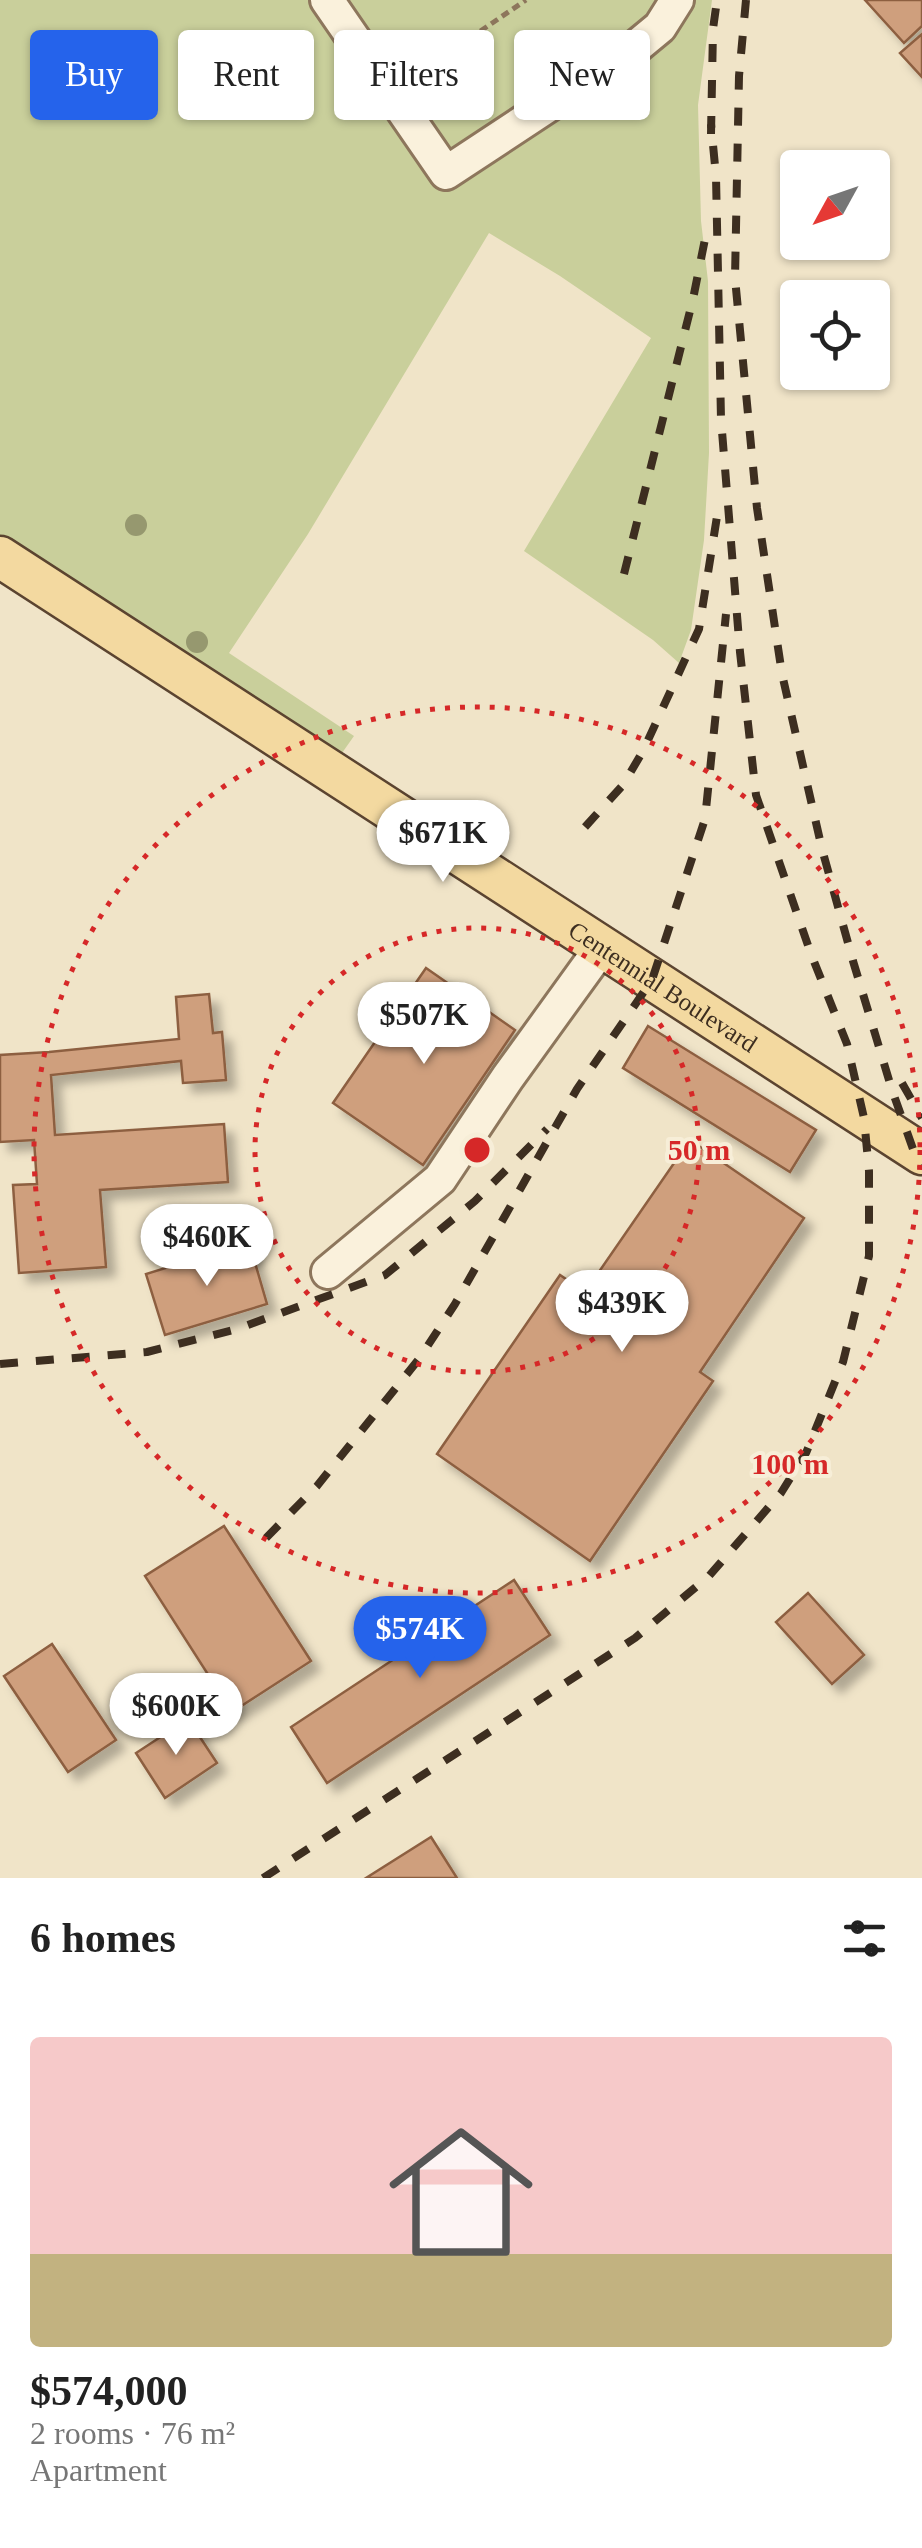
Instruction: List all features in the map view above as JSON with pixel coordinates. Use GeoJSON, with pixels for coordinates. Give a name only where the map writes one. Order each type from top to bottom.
{"type":"FeatureCollection","features":[{"type":"Feature","properties":{"kind":"main road","name":"Centennial Boulevard"},"geometry":{"type":"LineString","coordinates":[[0,558],[922,1154]]}},
{"type":"Feature","properties":{"kind":"lane"},"geometry":{"type":"LineString","coordinates":[[327,0],[446,173],[632,51],[660,27],[677,0]]}},
{"type":"Feature","properties":{"kind":"lane"},"geometry":{"type":"LineString","coordinates":[[328,1272],[440,1179],[602,947]]}},
{"type":"Feature","properties":{"kind":"path"},"geometry":{"type":"LineString","coordinates":[[482,30],[526,0]]}},
{"type":"Feature","properties":{"kind":"green space"},"geometry":{"type":"Polygon","coordinates":[[[0,0],[712,0],[698,105],[701,221],[708,281],[709,453],[704,540],[691,630],[679,663],[653,640],[524,551],[651,338],[489,233],[308,534],[229,653],[354,736],[330,770],[0,557],[0,0]]]}},
{"type":"Feature","properties":{"kind":"building"},"geometry":{"type":"Polygon","coordinates":[[[865,0],[922,0],[922,26],[904,43],[865,0]]]}},
{"type":"Feature","properties":{"kind":"building"},"geometry":{"type":"Polygon","coordinates":[[[922,34],[922,77],[900,53],[922,34]]]}},
{"type":"Feature","properties":{"kind":"building"},"geometry":{"type":"Polygon","coordinates":[[[426,968],[515,1030],[423,1165],[333,1103],[426,968]]]}},
{"type":"Feature","properties":{"kind":"building"},"geometry":{"type":"Polygon","coordinates":[[[209,994],[213,1033],[222,1032],[226,1080],[183,1083],[181,1061],[51,1075],[55,1135],[224,1124],[228,1182],[100,1190],[106,1267],[19,1273],[13,1185],[37,1184],[34,1140],[0,1142],[0,1055],[179,1039],[176,997],[209,994]]]}},
{"type":"Feature","properties":{"kind":"building"},"geometry":{"type":"Polygon","coordinates":[[[648,1026],[816,1130],[790,1172],[623,1068],[648,1026]]]}},
{"type":"Feature","properties":{"kind":"building"},"geometry":{"type":"Polygon","coordinates":[[[690,1140],[804,1218],[700,1372],[713,1381],[590,1561],[437,1454],[560,1275],[585,1292],[690,1140]]]}},
{"type":"Feature","properties":{"kind":"building"},"geometry":{"type":"Polygon","coordinates":[[[249,1242],[267,1304],[165,1335],[146,1274],[249,1242]]]}},
{"type":"Feature","properties":{"kind":"building"},"geometry":{"type":"Polygon","coordinates":[[[224,1526],[311,1661],[232,1712],[145,1576],[224,1526]]]}},
{"type":"Feature","properties":{"kind":"building"},"geometry":{"type":"Polygon","coordinates":[[[514,1580],[550,1635],[327,1783],[291,1727],[514,1580]]]}},
{"type":"Feature","properties":{"kind":"building"},"geometry":{"type":"Polygon","coordinates":[[[808,1593],[864,1655],[832,1684],[776,1622],[808,1593]]]}},
{"type":"Feature","properties":{"kind":"building"},"geometry":{"type":"Polygon","coordinates":[[[52,1644],[116,1740],[68,1772],[4,1676],[52,1644]]]}},
{"type":"Feature","properties":{"kind":"building"},"geometry":{"type":"Polygon","coordinates":[[[188,1719],[217,1763],[165,1798],[136,1753],[188,1719]]]}},
{"type":"Feature","properties":{"kind":"building"},"geometry":{"type":"Polygon","coordinates":[[[431,1837],[457,1878],[366,1878],[431,1837]]]}},
{"type":"Feature","properties":{"kind":"railway"},"geometry":{"type":"LineString","coordinates":[[711,134],[717,0]]}},
{"type":"Feature","properties":{"kind":"railway"},"geometry":{"type":"LineString","coordinates":[[746,0],[739,76],[735,278],[757,508],[782,674],[822,849],[853,961],[892,1090],[922,1167]]}},
{"type":"Feature","properties":{"kind":"railway"},"geometry":{"type":"LineString","coordinates":[[263,1878],[635,1638],[709,1576],[781,1493],[806,1453],[843,1362],[869,1256],[869,1171],[864,1118],[847,1044],[756,795],[721,419],[716,176],[711,124]]}},
{"type":"Feature","properties":{"kind":"railway"},"geometry":{"type":"LineString","coordinates":[[624,574],[708,224]]}},
{"type":"Feature","properties":{"kind":"railway"},"geometry":{"type":"LineString","coordinates":[[585,827],[623,785],[643,751],[699,629],[719,504]]}},
{"type":"Feature","properties":{"kind":"railway"},"geometry":{"type":"LineString","coordinates":[[266,1538],[317,1486],[419,1359],[455,1304],[577,1089],[652,980],[705,819],[726,614]]}},
{"type":"Feature","properties":{"kind":"railway"},"geometry":{"type":"LineString","coordinates":[[902,1083],[922,1118]]}},
{"type":"Feature","properties":{"kind":"railway"},"geometry":{"type":"LineString","coordinates":[[0,1364],[147,1352],[237,1329],[385,1275],[475,1201],[547,1129]]}}]}
